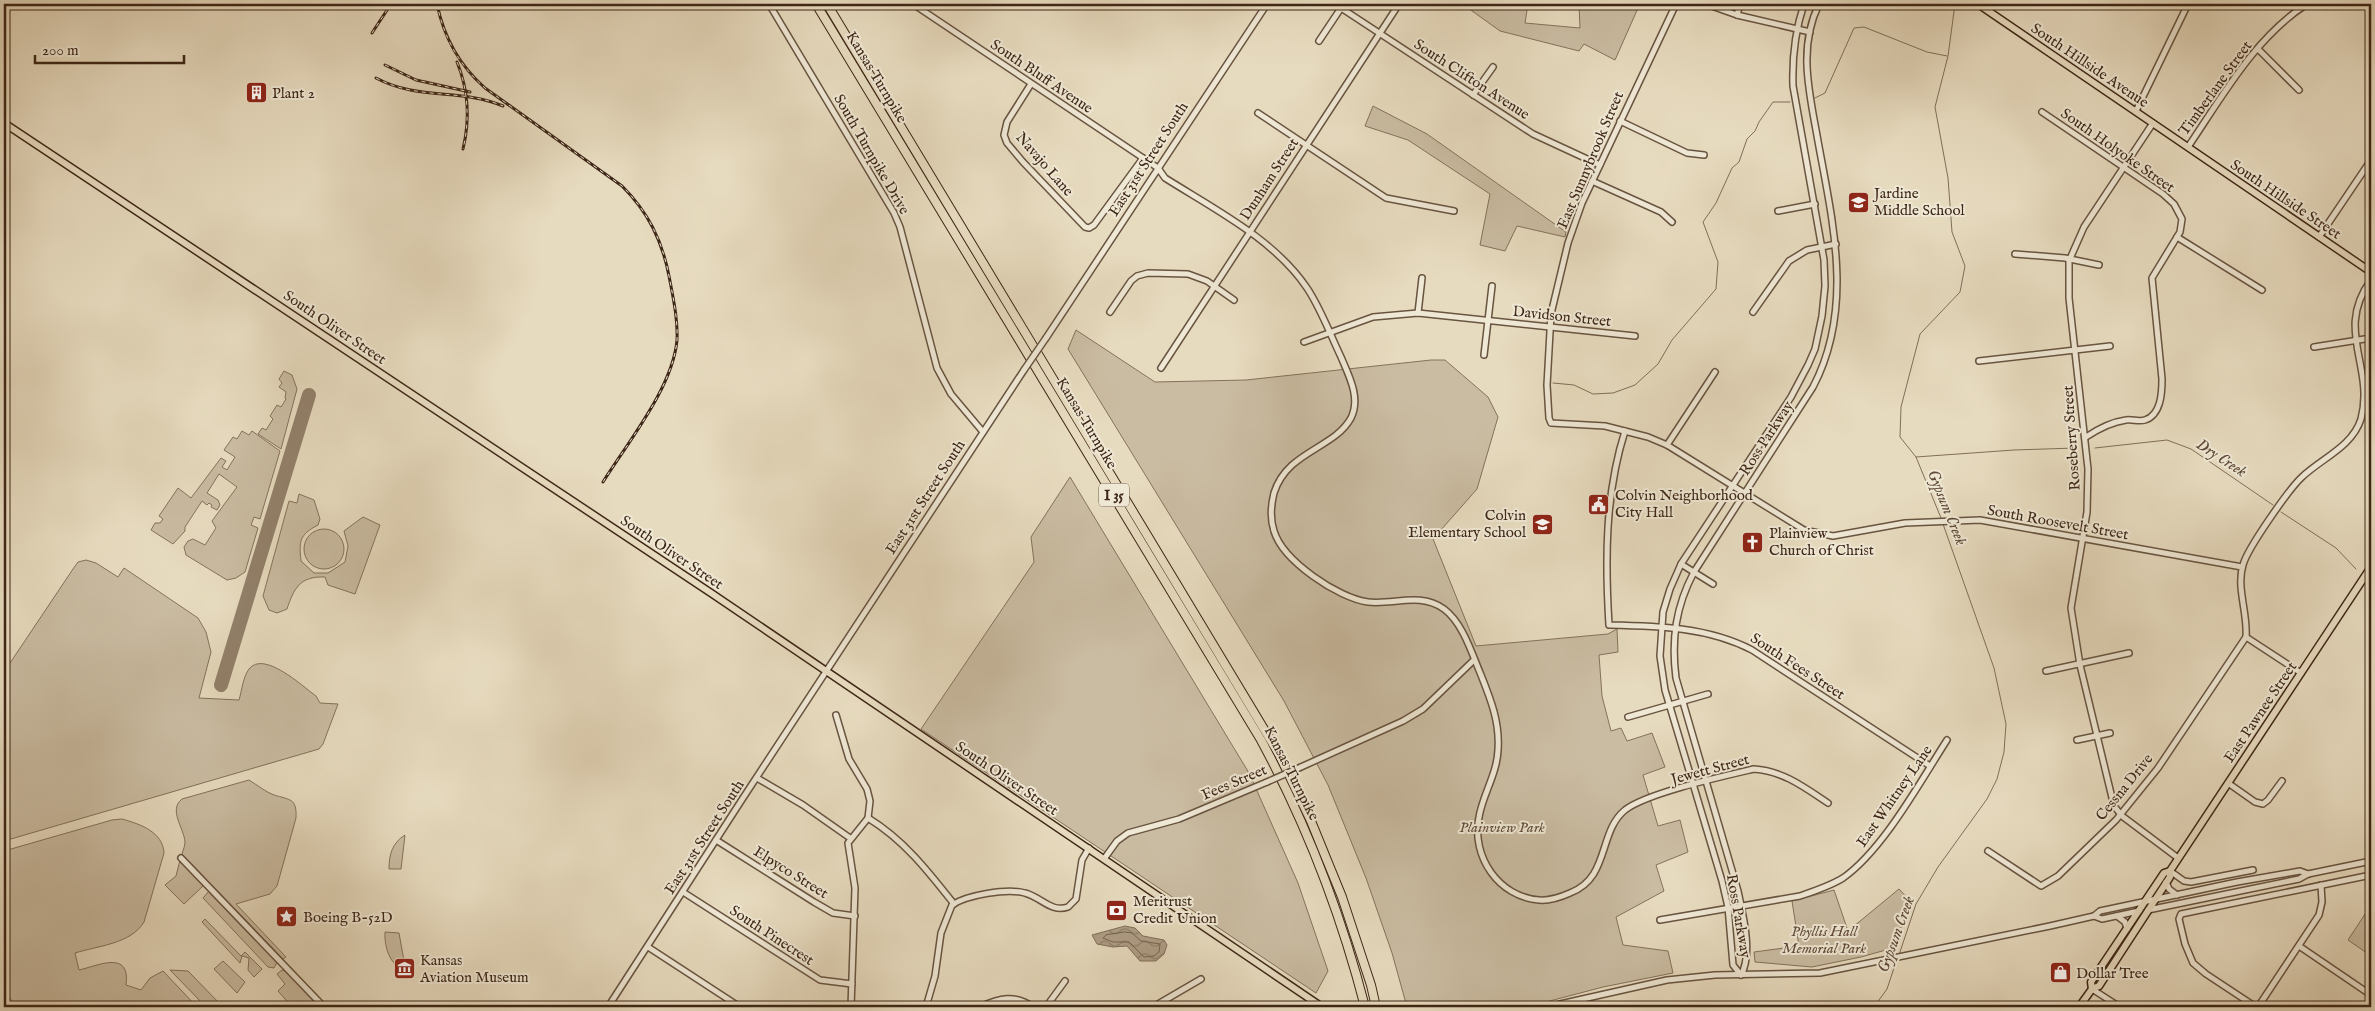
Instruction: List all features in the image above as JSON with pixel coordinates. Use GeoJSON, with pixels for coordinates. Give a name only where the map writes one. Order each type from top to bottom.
{"type":"FeatureCollection","features":[{"type":"Feature","properties":{"kind":"highway","name":"Kansas Turnpike"},"geometry":{"type":"LineString","coordinates":[[816,4],[1261,740],[1297,811],[1317,857],[1342,926],[1365,1007]]}},
{"type":"Feature","properties":{"kind":"highway","name":"Kansas Turnpike"},"geometry":{"type":"LineString","coordinates":[[827,4],[1279,754],[1311,821],[1335,881],[1371,985],[1376,1007]]}},
{"type":"Feature","properties":{"kind":"main road","name":"South Hillside Avenue"},"geometry":{"type":"LineString","coordinates":[[1978,4],[2188,147]]}},
{"type":"Feature","properties":{"kind":"main road","name":"South Oliver Street"},"geometry":{"type":"LineString","coordinates":[[4,123],[156,222],[827,671],[1322,1007]]}},
{"type":"Feature","properties":{"kind":"main road","name":"South Hillside Street"},"geometry":{"type":"LineString","coordinates":[[2188,147],[2371,272]]}},
{"type":"Feature","properties":{"kind":"main road","name":"East Pawnee Street"},"geometry":{"type":"LineString","coordinates":[[2079,1007],[2092,989],[2098,986],[2149,910],[2178,858],[2371,567]]}},
{"type":"Feature","properties":{"kind":"main road","name":"East Pawnee Street"},"geometry":{"type":"LineString","coordinates":[[2092,989],[2091,982],[2164,873],[2170,871]]}},
{"type":"Feature","properties":{"kind":"street","name":"South Turnpike Drive"},"geometry":{"type":"LineString","coordinates":[[769,4],[894,213],[900,227],[937,368],[951,394],[983,432]]}},
{"type":"Feature","properties":{"kind":"street","name":"South Bluff Avenue"},"geometry":{"type":"LineString","coordinates":[[913,4],[1158,168]]}},
{"type":"Feature","properties":{"kind":"street","name":"East 31st Street South"},"geometry":{"type":"LineString","coordinates":[[608,1007],[983,432],[1267,4]]}},
{"type":"Feature","properties":{"kind":"street","name":"South Clifton Avenue"},"geometry":{"type":"LineString","coordinates":[[1335,4],[1533,134],[1600,165]]}},
{"type":"Feature","properties":{"kind":"street","name":"Dunham Street"},"geometry":{"type":"LineString","coordinates":[[1161,368],[1399,4]]}},
{"type":"Feature","properties":{"kind":"street","name":"East Sunnybrook Street"},"geometry":{"type":"LineString","coordinates":[[1551,422],[1549,418],[1547,385],[1550,328],[1562,263],[1580,209],[1592,181],[1676,4]]}},
{"type":"Feature","properties":{"kind":"street"},"geometry":{"type":"LineString","coordinates":[[1706,4],[1737,15],[1810,32]]}},
{"type":"Feature","properties":{"kind":"street"},"geometry":{"type":"LineString","coordinates":[[1737,15],[1740,4]]}},
{"type":"Feature","properties":{"kind":"street","name":"Ross Parkway"},"geometry":{"type":"LineString","coordinates":[[1804,4],[1796,28],[1793,56],[1793,86],[1822,246],[1825,274],[1824,302],[1819,330],[1812,357],[1791,397],[1682,564],[1668,595],[1661,627],[1660,656],[1670,705],[1728,907],[1733,965],[1741,975],[1747,965],[1741,906],[1736,879],[1683,701],[1674,660],[1674,629],[1683,595],[1694,572],[1803,404],[1821,369],[1831,338],[1836,312],[1838,280],[1836,244],[1808,90],[1806,62],[1810,32],[1819,4]]}},
{"type":"Feature","properties":{"kind":"street"},"geometry":{"type":"LineString","coordinates":[[2136,111],[2188,4]]}},
{"type":"Feature","properties":{"kind":"street","name":"Timberlane Street"},"geometry":{"type":"LineString","coordinates":[[2188,147],[2234,79],[2258,48],[2289,17],[2307,4]]}},
{"type":"Feature","properties":{"kind":"street"},"geometry":{"type":"LineString","coordinates":[[1319,42],[1341,8]]}},
{"type":"Feature","properties":{"kind":"street"},"geometry":{"type":"LineString","coordinates":[[2258,48],[2299,90]]}},
{"type":"Feature","properties":{"kind":"street"},"geometry":{"type":"LineString","coordinates":[[1473,95],[1493,67]]}},
{"type":"Feature","properties":{"kind":"street","name":"Navajo Lane"},"geometry":{"type":"LineString","coordinates":[[1031,84],[1007,122],[1004,135],[1023,162],[1087,228],[1094,225],[1143,158]]}},
{"type":"Feature","properties":{"kind":"street","name":"South Holyoke Street"},"geometry":{"type":"LineString","coordinates":[[2042,112],[2174,204],[2182,219],[2177,237]]}},
{"type":"Feature","properties":{"kind":"street"},"geometry":{"type":"LineString","coordinates":[[1258,113],[1386,198],[1454,211]]}},
{"type":"Feature","properties":{"kind":"street"},"geometry":{"type":"LineString","coordinates":[[1620,121],[1687,153],[1704,155]]}},
{"type":"Feature","properties":{"kind":"street","name":"Roseberry Street"},"geometry":{"type":"LineString","coordinates":[[2153,123],[2084,227],[2070,259],[2069,298],[2086,437],[2088,469],[2087,512],[2071,608],[2080,664],[2114,806],[2121,814],[2178,858]]}},
{"type":"Feature","properties":{"kind":"street"},"geometry":{"type":"LineString","coordinates":[[2319,237],[2371,160]]}},
{"type":"Feature","properties":{"kind":"street"},"geometry":{"type":"LineString","coordinates":[[1158,168],[1165,178],[1249,232],[1275,252],[1308,289],[1329,332]]}},
{"type":"Feature","properties":{"kind":"street"},"geometry":{"type":"LineString","coordinates":[[1592,181],[1661,212],[1672,222]]}},
{"type":"Feature","properties":{"kind":"street"},"geometry":{"type":"LineString","coordinates":[[1778,211],[1814,204]]}},
{"type":"Feature","properties":{"kind":"street"},"geometry":{"type":"LineString","coordinates":[[2086,437],[2110,424],[2126,420],[2144,421],[2153,416],[2158,408],[2162,394],[2162,380],[2152,278],[2177,237],[2262,290]]}},
{"type":"Feature","properties":{"kind":"street"},"geometry":{"type":"LineString","coordinates":[[1753,312],[1789,261],[1796,255],[1822,246],[1836,244]]}},
{"type":"Feature","properties":{"kind":"street"},"geometry":{"type":"LineString","coordinates":[[2015,254],[2070,259],[2099,265]]}},
{"type":"Feature","properties":{"kind":"street"},"geometry":{"type":"LineString","coordinates":[[1110,312],[1137,276],[1148,273],[1188,274],[1214,286],[1234,300]]}},
{"type":"Feature","properties":{"kind":"street"},"geometry":{"type":"LineString","coordinates":[[1418,313],[1422,278]]}},
{"type":"Feature","properties":{"kind":"street"},"geometry":{"type":"LineString","coordinates":[[2300,673],[2246,637],[2241,579],[2242,567],[2292,487],[2310,470],[2342,446],[2356,429],[2365,398],[2355,322],[2356,310],[2362,294],[2371,280]]}},
{"type":"Feature","properties":{"kind":"street"},"geometry":{"type":"LineString","coordinates":[[1484,355],[1492,286]]}},
{"type":"Feature","properties":{"kind":"street","name":"Davidson Street"},"geometry":{"type":"LineString","coordinates":[[1304,342],[1374,316],[1418,313],[1635,336]]}},
{"type":"Feature","properties":{"kind":"street","name":"Jewett Street"},"geometry":{"type":"LineString","coordinates":[[1329,332],[1349,375],[1355,395],[1350,418],[1344,427],[1292,464],[1280,481],[1272,500],[1273,530],[1281,548],[1295,562],[1344,595],[1368,602],[1417,599],[1431,602],[1443,608],[1454,619],[1474,660],[1495,712],[1498,732],[1498,754],[1493,778],[1479,816],[1477,832],[1479,847],[1487,868],[1496,879],[1509,890],[1525,898],[1544,900],[1580,890],[1600,864],[1614,824],[1625,810],[1651,798],[1754,769],[1771,770],[1787,777],[1828,803]]}},
{"type":"Feature","properties":{"kind":"street"},"geometry":{"type":"LineString","coordinates":[[2314,346],[2371,338]]}},
{"type":"Feature","properties":{"kind":"street"},"geometry":{"type":"LineString","coordinates":[[1979,361],[2110,346]]}},
{"type":"Feature","properties":{"kind":"street"},"geometry":{"type":"LineString","coordinates":[[1667,445],[1715,372]]}},
{"type":"Feature","properties":{"kind":"street","name":"South Roosevelt Street"},"geometry":{"type":"LineString","coordinates":[[1551,422],[1598,425],[1625,430],[1667,445],[1804,530],[1820,535],[1849,535],[1890,526],[1921,522],[1980,520],[2242,567]]}},
{"type":"Feature","properties":{"kind":"street","name":"South Fees Street"},"geometry":{"type":"LineString","coordinates":[[1625,430],[1612,484],[1608,516],[1606,584],[1609,625],[1661,627],[1708,633],[1734,641],[1752,650],[1930,766]]}},
{"type":"Feature","properties":{"kind":"street"},"geometry":{"type":"LineString","coordinates":[[1682,564],[1713,584]]}},
{"type":"Feature","properties":{"kind":"street","name":"Cessna Drive"},"geometry":{"type":"LineString","coordinates":[[1988,850],[2041,886],[2058,876],[2121,814],[2158,768],[2246,637]]}},
{"type":"Feature","properties":{"kind":"street"},"geometry":{"type":"LineString","coordinates":[[2046,671],[2129,654]]}},
{"type":"Feature","properties":{"kind":"street","name":"Fees Street"},"geometry":{"type":"LineString","coordinates":[[1104,858],[1117,841],[1128,833],[1179,819],[1267,782],[1402,721],[1423,709],[1474,660]]}},
{"type":"Feature","properties":{"kind":"street"},"geometry":{"type":"LineString","coordinates":[[1628,717],[1708,694]]}},
{"type":"Feature","properties":{"kind":"street"},"geometry":{"type":"LineString","coordinates":[[836,715],[849,759],[867,789],[870,800],[868,818],[850,838],[848,851],[855,888],[851,1007]]}},
{"type":"Feature","properties":{"kind":"street"},"geometry":{"type":"LineString","coordinates":[[2077,740],[2110,733]]}},
{"type":"Feature","properties":{"kind":"street","name":"East Whitney Lane"},"geometry":{"type":"LineString","coordinates":[[1660,920],[1800,896],[1820,890],[1842,878],[1862,862],[1876,845],[1947,740]]}},
{"type":"Feature","properties":{"kind":"street"},"geometry":{"type":"LineString","coordinates":[[757,778],[803,805],[850,838]]}},
{"type":"Feature","properties":{"kind":"street"},"geometry":{"type":"LineString","coordinates":[[2228,783],[2255,802],[2263,804],[2282,781]]}},
{"type":"Feature","properties":{"kind":"street"},"geometry":{"type":"LineString","coordinates":[[868,818],[887,830],[909,850],[954,904]]}},
{"type":"Feature","properties":{"kind":"street","name":"Elpyco Street"},"geometry":{"type":"LineString","coordinates":[[716,840],[833,913],[855,916]]}},
{"type":"Feature","properties":{"kind":"street"},"geometry":{"type":"LineString","coordinates":[[926,1007],[935,976],[941,933],[947,914],[954,904],[994,892],[1012,891],[1024,892],[1053,908],[1068,907],[1076,899],[1082,860],[1089,848]]}},
{"type":"Feature","properties":{"kind":"street"},"geometry":{"type":"LineString","coordinates":[[181,858],[324,1007]]}},
{"type":"Feature","properties":{"kind":"street"},"geometry":{"type":"LineString","coordinates":[[1547,1007],[1667,980],[1741,975],[1820,973],[2094,916],[2102,919],[2149,910],[2299,879],[2308,874],[2371,861]]}},
{"type":"Feature","properties":{"kind":"street"},"geometry":{"type":"LineString","coordinates":[[2170,871],[2184,881],[2191,882],[2254,870]]}},
{"type":"Feature","properties":{"kind":"street"},"geometry":{"type":"LineString","coordinates":[[2094,916],[2100,910],[2144,903],[2278,875],[2300,871],[2308,874]]}},
{"type":"Feature","properties":{"kind":"street"},"geometry":{"type":"LineString","coordinates":[[2321,885],[2322,902],[2319,915],[2257,1007],[2206,974],[2193,962],[2185,944],[2180,919],[2181,914],[2321,885],[2371,875]]}},
{"type":"Feature","properties":{"kind":"street"},"geometry":{"type":"LineString","coordinates":[[2166,882],[2172,892],[2178,896]]}},
{"type":"Feature","properties":{"kind":"street","name":"South Pinecrest"},"geometry":{"type":"LineString","coordinates":[[683,892],[814,976],[834,983],[852,984]]}},
{"type":"Feature","properties":{"kind":"street"},"geometry":{"type":"LineString","coordinates":[[2116,916],[2125,922],[2127,929]]}},
{"type":"Feature","properties":{"kind":"street"},"geometry":{"type":"LineString","coordinates":[[2299,946],[2371,995]]}},
{"type":"Feature","properties":{"kind":"street"},"geometry":{"type":"LineString","coordinates":[[648,947],[740,1007]]}},
{"type":"Feature","properties":{"kind":"street"},"geometry":{"type":"LineString","coordinates":[[1152,1007],[1201,979]]}},
{"type":"Feature","properties":{"kind":"street"},"geometry":{"type":"LineString","coordinates":[[1046,1007],[1065,981]]}},
{"type":"Feature","properties":{"kind":"street"},"geometry":{"type":"LineString","coordinates":[[2092,989],[2120,1007]]}},
{"type":"Feature","properties":{"kind":"street"},"geometry":{"type":"LineString","coordinates":[[980,1007],[993,1001],[1009,998],[1025,1002],[1033,1007]]}},
{"type":"Feature","properties":{"kind":"green space"},"geometry":{"type":"Polygon","coordinates":[[[1479,4],[1528,4],[1525,23],[1580,28],[1579,4],[1628,4],[1638,8],[1615,60],[1584,44],[1579,51],[1500,31],[1468,8],[1479,4]]]}},
{"type":"Feature","properties":{"kind":"green space"},"geometry":{"type":"Polygon","coordinates":[[[1373,106],[1427,134],[1566,232],[1565,237],[1517,226],[1505,251],[1480,245],[1490,194],[1408,140],[1365,126],[1373,106]]]}},
{"type":"Feature","properties":{"kind":"green space","name":"Plainview Park"},"geometry":{"type":"Polygon","coordinates":[[[1076,330],[1155,382],[1246,380],[1445,360],[1488,397],[1498,417],[1477,489],[1433,539],[1476,646],[1608,634],[1617,629],[1618,652],[1599,655],[1602,696],[1611,731],[1621,728],[1627,741],[1652,733],[1665,767],[1643,775],[1658,826],[1680,820],[1688,852],[1656,865],[1664,891],[1616,917],[1623,945],[1668,951],[1673,973],[1603,987],[1527,1007],[1407,1007],[1392,953],[1366,878],[1328,785],[1284,701],[1068,349],[1076,330]]]}},
{"type":"Feature","properties":{"kind":"green space"},"geometry":{"type":"Polygon","coordinates":[[[284,371],[292,375],[297,389],[281,449],[258,434],[262,428],[266,430],[273,419],[270,416],[277,405],[281,407],[286,399],[286,392],[279,387],[282,383],[279,379],[284,371]]]}},
{"type":"Feature","properties":{"kind":"green space"},"geometry":{"type":"Polygon","coordinates":[[[242,431],[249,435],[252,431],[280,451],[260,519],[254,517],[251,525],[258,528],[245,572],[236,578],[227,580],[186,555],[184,547],[188,541],[193,539],[205,545],[216,528],[212,521],[237,487],[219,474],[207,493],[218,500],[220,505],[217,510],[211,507],[212,505],[209,503],[207,505],[202,501],[185,527],[185,531],[173,544],[151,530],[155,523],[160,523],[163,519],[159,516],[178,488],[191,498],[221,458],[226,461],[222,467],[227,470],[235,457],[224,450],[233,437],[237,439],[242,431]]]}},
{"type":"Feature","properties":{"kind":"green space"},"geometry":{"type":"Polygon","coordinates":[[[1070,477],[1249,773],[1298,883],[1328,971],[1316,993],[921,729],[1034,562],[1031,537],[1070,477]]]}},
{"type":"Feature","properties":{"kind":"green space"},"geometry":{"type":"Polygon","coordinates":[[[299,494],[314,500],[320,519],[318,525],[307,532],[300,543],[301,561],[314,573],[328,573],[345,562],[348,546],[344,531],[363,517],[380,525],[355,594],[328,585],[325,577],[316,577],[299,585],[292,595],[287,609],[277,613],[269,610],[263,596],[289,501],[297,503],[299,494]]]}},
{"type":"Feature","properties":{"kind":"green space"},"geometry":{"type":"Polygon","coordinates":[[[324,529],[338,535],[344,549],[338,563],[324,569],[310,563],[304,549],[310,535],[324,529]]]}},
{"type":"Feature","properties":{"kind":"green space"},"geometry":{"type":"Polygon","coordinates":[[[86,560],[96,563],[118,577],[124,568],[198,618],[206,632],[211,652],[199,698],[239,700],[249,669],[256,664],[264,664],[293,678],[316,696],[320,703],[338,704],[323,744],[319,749],[4,841],[4,672],[78,562],[86,560]]]}},
{"type":"Feature","properties":{"kind":"green space"},"geometry":{"type":"Polygon","coordinates":[[[249,780],[271,794],[288,799],[294,803],[296,811],[296,818],[277,886],[270,894],[236,904],[286,957],[283,959],[182,854],[185,842],[177,814],[176,808],[178,803],[182,799],[249,780]]]}},
{"type":"Feature","properties":{"kind":"green space"},"geometry":{"type":"Polygon","coordinates":[[[122,819],[143,826],[155,834],[163,846],[164,853],[144,922],[131,935],[122,940],[75,953],[79,970],[103,963],[118,963],[123,967],[126,974],[126,985],[141,990],[150,978],[163,971],[197,1007],[18,1007],[4,992],[4,851],[112,820],[122,819]]]}},
{"type":"Feature","properties":{"kind":"green space"},"geometry":{"type":"Polygon","coordinates":[[[405,835],[401,869],[389,869],[392,850],[405,835]]]}},
{"type":"Feature","properties":{"kind":"green space"},"geometry":{"type":"Polygon","coordinates":[[[180,860],[203,884],[184,904],[165,885],[176,876],[180,860]]]}},
{"type":"Feature","properties":{"kind":"green space","name":"Phyllis Hall Memorial Park"},"geometry":{"type":"Polygon","coordinates":[[[1899,889],[1911,902],[1893,948],[1812,967],[1755,962],[1754,952],[1799,946],[1792,901],[1834,890],[1848,931],[1899,889]]]}},
{"type":"Feature","properties":{"kind":"green space"},"geometry":{"type":"Polygon","coordinates":[[[209,891],[275,959],[277,962],[274,968],[268,967],[203,898],[209,891]]]}},
{"type":"Feature","properties":{"kind":"green space"},"geometry":{"type":"Polygon","coordinates":[[[2371,905],[2371,956],[2348,940],[2371,905]]]}},
{"type":"Feature","properties":{"kind":"green space"},"geometry":{"type":"Polygon","coordinates":[[[205,919],[241,956],[245,952],[262,969],[254,977],[248,970],[249,958],[242,956],[240,963],[202,922],[205,919]]]}},
{"type":"Feature","properties":{"kind":"green space"},"geometry":{"type":"Polygon","coordinates":[[[385,932],[399,933],[404,961],[411,961],[414,969],[411,972],[399,967],[390,958],[386,946],[385,932]]]}},
{"type":"Feature","properties":{"kind":"green space"},"geometry":{"type":"Polygon","coordinates":[[[223,961],[245,982],[237,993],[214,969],[223,961]]]}},
{"type":"Feature","properties":{"kind":"green space"},"geometry":{"type":"Polygon","coordinates":[[[170,970],[188,971],[223,1007],[206,1007],[170,970]]]}},
{"type":"Feature","properties":{"kind":"green space"},"geometry":{"type":"Polygon","coordinates":[[[282,970],[287,972],[313,999],[313,1007],[292,1007],[278,991],[285,984],[277,974],[282,970]]]}},
{"type":"Feature","properties":{"kind":"water"},"geometry":{"type":"Polygon","coordinates":[[[1125,926],[1135,928],[1143,936],[1164,940],[1167,945],[1164,954],[1156,961],[1140,961],[1127,946],[1113,947],[1097,944],[1092,935],[1125,926]]]}},
{"type":"Feature","properties":{"kind":"waterway","name":"Gypsum Creek"},"geometry":{"type":"LineString","coordinates":[[1941,518],[1916,457],[1900,437],[1901,407],[1920,334],[1960,292],[1965,266],[1952,232],[1948,178],[1935,107],[1948,56],[1955,4]]}},
{"type":"Feature","properties":{"kind":"waterway"},"geometry":{"type":"LineString","coordinates":[[1815,98],[1825,93],[1854,28],[1864,27],[1927,52],[1947,56]]}},
{"type":"Feature","properties":{"kind":"waterway"},"geometry":{"type":"LineString","coordinates":[[1553,383],[1574,385],[1593,394],[1613,393],[1635,385],[1658,364],[1672,340],[1716,289],[1718,262],[1703,222],[1716,203],[1732,168],[1739,162],[1747,139],[1755,131],[1773,102],[1790,102]]}},
{"type":"Feature","properties":{"kind":"waterway","name":"Dry Creek"},"geometry":{"type":"LineString","coordinates":[[2095,448],[2167,440],[2191,449],[2273,505]]}},
{"type":"Feature","properties":{"kind":"waterway","name":"Dry Creek"},"geometry":{"type":"LineString","coordinates":[[1916,457],[2076,448]]}},
{"type":"Feature","properties":{"kind":"waterway","name":"Dry Creek"},"geometry":{"type":"LineString","coordinates":[[2281,512],[2336,548],[2356,569]]}},
{"type":"Feature","properties":{"kind":"waterway","name":"Gypsum Creek"},"geometry":{"type":"LineString","coordinates":[[1899,955],[1916,904],[1938,867],[1987,799],[1997,779],[2004,752],[2006,724],[1994,668],[1943,524]]}},
{"type":"Feature","properties":{"kind":"waterway","name":"Gypsum Creek"},"geometry":{"type":"LineString","coordinates":[[1874,1007],[1887,989],[1897,959]]}},
{"type":"Feature","properties":{"kind":"taxiway"},"geometry":{"type":"LineString","coordinates":[[221,685],[309,395]]}},
{"type":"Feature","properties":{"kind":"railway"},"geometry":{"type":"LineString","coordinates":[[372,33],[391,4]]}},
{"type":"Feature","properties":{"kind":"railway"},"geometry":{"type":"LineString","coordinates":[[437,4],[448,39],[460,60],[476,79],[485,88],[622,186],[653,227],[662,250],[676,316],[677,340],[674,358],[648,414],[603,482]]}},
{"type":"Feature","properties":{"kind":"railway"},"geometry":{"type":"LineString","coordinates":[[457,62],[464,83],[467,105],[467,127],[463,149]]}},
{"type":"Feature","properties":{"kind":"railway"},"geometry":{"type":"LineString","coordinates":[[385,65],[416,80],[470,92]]}},
{"type":"Feature","properties":{"kind":"railway"},"geometry":{"type":"LineString","coordinates":[[376,78],[408,90],[471,97],[503,106]]}},
{"type":"Feature","properties":{"kind":"place","name":"Plant 2"},"geometry":{"type":"Point","coordinates":[256,93]}},
{"type":"Feature","properties":{"kind":"place","name":"Jardine Middle School"},"geometry":{"type":"Point","coordinates":[1858,202]}},
{"type":"Feature","properties":{"kind":"place","name":"Colvin Neighborhood City Hall"},"geometry":{"type":"Point","coordinates":[1599,504]}},
{"type":"Feature","properties":{"kind":"place","name":"Colvin Elementary School"},"geometry":{"type":"Point","coordinates":[1542,524]}},
{"type":"Feature","properties":{"kind":"place","name":"Plainview Church of Christ"},"geometry":{"type":"Point","coordinates":[1753,542]}},
{"type":"Feature","properties":{"kind":"place","name":"Meritrust Credit Union"},"geometry":{"type":"Point","coordinates":[1117,910]}},
{"type":"Feature","properties":{"kind":"place","name":"Boeing B-52D"},"geometry":{"type":"Point","coordinates":[287,917]}},
{"type":"Feature","properties":{"kind":"place","name":"Kansas Aviation Museum"},"geometry":{"type":"Point","coordinates":[404,969]}},
{"type":"Feature","properties":{"kind":"place","name":"Dollar Tree"},"geometry":{"type":"Point","coordinates":[2060,973]}}]}
